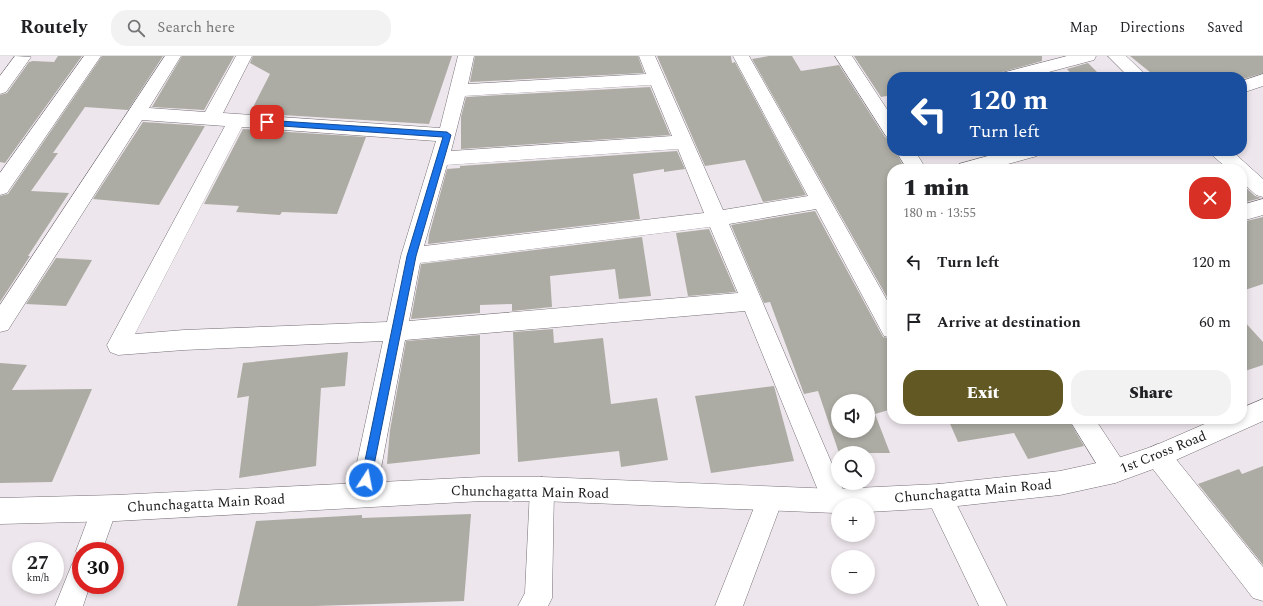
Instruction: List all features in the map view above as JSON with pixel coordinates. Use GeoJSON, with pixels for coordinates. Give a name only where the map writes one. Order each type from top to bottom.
{"type":"FeatureCollection","features":[{"type":"Feature","properties":{"kind":"street"},"geometry":{"type":"LineString","coordinates":[[0,188],[93,56]]}},
{"type":"Feature","properties":{"kind":"street"},"geometry":{"type":"LineString","coordinates":[[0,323],[173,56]]}},
{"type":"Feature","properties":{"kind":"street"},"geometry":{"type":"LineString","coordinates":[[211,118],[244,56]]}},
{"type":"Feature","properties":{"kind":"street"},"geometry":{"type":"LineString","coordinates":[[363,495],[411,256],[447,135],[466,56]]}},
{"type":"Feature","properties":{"kind":"street"},"geometry":{"type":"LineString","coordinates":[[647,56],[752,301],[834,498]]}},
{"type":"Feature","properties":{"kind":"street"},"geometry":{"type":"LineString","coordinates":[[740,56],[887,320]]}},
{"type":"Feature","properties":{"kind":"street"},"geometry":{"type":"LineString","coordinates":[[843,56],[885,109]]}},
{"type":"Feature","properties":{"kind":"street"},"geometry":{"type":"LineString","coordinates":[[1027,72],[1088,56]]}},
{"type":"Feature","properties":{"kind":"street"},"geometry":{"type":"LineString","coordinates":[[1116,56],[1134,72]]}},
{"type":"Feature","properties":{"kind":"street"},"geometry":{"type":"LineString","coordinates":[[0,88],[23,57]]}},
{"type":"Feature","properties":{"kind":"street"},"geometry":{"type":"LineString","coordinates":[[458,90],[656,79]]}},
{"type":"Feature","properties":{"kind":"street"},"geometry":{"type":"LineString","coordinates":[[1247,85],[1263,80]]}},
{"type":"Feature","properties":{"kind":"street"},"geometry":{"type":"LineString","coordinates":[[137,113],[447,135]]}},
{"type":"Feature","properties":{"kind":"street"},"geometry":{"type":"LineString","coordinates":[[237,120],[118,344],[397,331],[752,301]]}},
{"type":"Feature","properties":{"kind":"street"},"geometry":{"type":"LineString","coordinates":[[440,159],[684,142]]}},
{"type":"Feature","properties":{"kind":"street"},"geometry":{"type":"LineString","coordinates":[[984,164],[1012,156]]}},
{"type":"Feature","properties":{"kind":"street"},"geometry":{"type":"LineString","coordinates":[[1226,156],[1235,164]]}},
{"type":"Feature","properties":{"kind":"street"},"geometry":{"type":"LineString","coordinates":[[1247,169],[1263,165]]}},
{"type":"Feature","properties":{"kind":"street"},"geometry":{"type":"LineString","coordinates":[[1247,175],[1263,190]]}},
{"type":"Feature","properties":{"kind":"street"},"geometry":{"type":"LineString","coordinates":[[411,256],[716,219],[820,201]]}},
{"type":"Feature","properties":{"kind":"street"},"geometry":{"type":"LineString","coordinates":[[1247,212],[1263,207]]}},
{"type":"Feature","properties":{"kind":"street","name":"1st Cross Road"},"geometry":{"type":"LineString","coordinates":[[1247,417],[1263,410]]}},
{"type":"Feature","properties":{"kind":"street"},"geometry":{"type":"LineString","coordinates":[[1084,424],[1115,471]]}},
{"type":"Feature","properties":{"kind":"street","name":"1st Cross Road"},"geometry":{"type":"LineString","coordinates":[[1060,483],[1115,471],[1158,456],[1231,424]]}},
{"type":"Feature","properties":{"kind":"street"},"geometry":{"type":"LineString","coordinates":[[1158,456],[1263,588]]}},
{"type":"Feature","properties":{"kind":"street","name":"Chunchagatta Main Road"},"geometry":{"type":"LineString","coordinates":[[875,499],[939,496],[1060,483]]}},
{"type":"Feature","properties":{"kind":"street","name":"Chunchagatta Main Road"},"geometry":{"type":"LineString","coordinates":[[0,511],[104,509],[482,489],[542,489],[831,501]]}},
{"type":"Feature","properties":{"kind":"street"},"geometry":{"type":"LineString","coordinates":[[532,606],[538,598],[542,489]]}},
{"type":"Feature","properties":{"kind":"street"},"geometry":{"type":"LineString","coordinates":[[939,496],[993,606]]}},
{"type":"Feature","properties":{"kind":"street"},"geometry":{"type":"LineString","coordinates":[[729,606],[770,499]]}},
{"type":"Feature","properties":{"kind":"street"},"geometry":{"type":"LineString","coordinates":[[92,542],[104,509]]}},
{"type":"Feature","properties":{"kind":"street"},"geometry":{"type":"LineString","coordinates":[[69,606],[73,594]]}},
{"type":"Feature","properties":{"kind":"building"},"geometry":{"type":"Polygon","coordinates":[[[58,56],[82,56],[5,163],[0,162],[0,95],[7,93],[29,62],[54,62],[58,56]]]}},
{"type":"Feature","properties":{"kind":"building"},"geometry":{"type":"Polygon","coordinates":[[[102,56],[163,56],[128,110],[85,107],[53,153],[58,153],[31,191],[69,193],[0,302],[0,196],[8,194],[102,56]]]}},
{"type":"Feature","properties":{"kind":"building"},"geometry":{"type":"Polygon","coordinates":[[[182,56],[234,56],[204,110],[152,107],[182,56]]]}},
{"type":"Feature","properties":{"kind":"building"},"geometry":{"type":"Polygon","coordinates":[[[253,56],[452,56],[429,124],[250,113],[270,74],[250,63],[253,56]]]}},
{"type":"Feature","properties":{"kind":"building"},"geometry":{"type":"Polygon","coordinates":[[[475,56],[638,56],[644,73],[470,82],[475,56]]]}},
{"type":"Feature","properties":{"kind":"building"},"geometry":{"type":"Polygon","coordinates":[[[657,56],[731,56],[732,63],[735,62],[806,195],[763,202],[745,160],[705,166],[657,56]]]}},
{"type":"Feature","properties":{"kind":"building"},"geometry":{"type":"Polygon","coordinates":[[[769,56],[792,56],[801,71],[839,65],[885,137],[887,138],[887,156],[898,156],[902,164],[887,164],[887,297],[752,59],[769,56]]]}},
{"type":"Feature","properties":{"kind":"building"},"geometry":{"type":"Polygon","coordinates":[[[854,56],[1042,56],[1042,61],[1002,72],[887,72],[887,96],[881,97],[854,56]]]}},
{"type":"Feature","properties":{"kind":"building"},"geometry":{"type":"Polygon","coordinates":[[[1130,56],[1263,56],[1263,73],[1247,78],[1247,72],[1150,72],[1130,56]]]}},
{"type":"Feature","properties":{"kind":"building"},"geometry":{"type":"Polygon","coordinates":[[[1088,63],[1097,72],[1070,72],[1067,69],[1088,63]]]}},
{"type":"Feature","properties":{"kind":"building"},"geometry":{"type":"Polygon","coordinates":[[[650,87],[670,135],[461,149],[461,117],[466,97],[650,87]]]}},
{"type":"Feature","properties":{"kind":"building"},"geometry":{"type":"Polygon","coordinates":[[[143,122],[205,126],[159,205],[93,199],[143,122]]]}},
{"type":"Feature","properties":{"kind":"building"},"geometry":{"type":"Polygon","coordinates":[[[243,129],[366,137],[337,214],[282,212],[280,215],[236,212],[239,206],[204,204],[243,129]]]}},
{"type":"Feature","properties":{"kind":"building"},"geometry":{"type":"Polygon","coordinates":[[[677,151],[685,169],[664,172],[664,169],[633,174],[640,219],[428,244],[429,235],[447,169],[460,168],[460,166],[677,151]]]}},
{"type":"Feature","properties":{"kind":"building"},"geometry":{"type":"Polygon","coordinates":[[[1247,189],[1255,196],[1261,198],[1247,202],[1247,189]]]}},
{"type":"Feature","properties":{"kind":"building"},"geometry":{"type":"Polygon","coordinates":[[[815,211],[883,337],[887,338],[887,410],[875,414],[875,394],[831,394],[831,429],[818,391],[804,394],[770,302],[764,303],[731,225],[815,211]]]}},
{"type":"Feature","properties":{"kind":"building"},"geometry":{"type":"Polygon","coordinates":[[[1263,217],[1263,284],[1247,289],[1247,221],[1263,217]]]}},
{"type":"Feature","properties":{"kind":"building"},"geometry":{"type":"Polygon","coordinates":[[[709,229],[736,292],[688,296],[676,233],[709,229]]]}},
{"type":"Feature","properties":{"kind":"building"},"geometry":{"type":"Polygon","coordinates":[[[642,237],[651,296],[619,299],[615,269],[550,276],[552,307],[512,311],[512,304],[480,305],[480,313],[411,319],[421,264],[642,237]]]}},
{"type":"Feature","properties":{"kind":"building"},"geometry":{"type":"Polygon","coordinates":[[[56,258],[92,260],[66,306],[26,304],[56,258]]]}},
{"type":"Feature","properties":{"kind":"building"},"geometry":{"type":"Polygon","coordinates":[[[1247,324],[1263,342],[1263,365],[1247,370],[1247,324]]]}},
{"type":"Feature","properties":{"kind":"building"},"geometry":{"type":"Polygon","coordinates":[[[553,329],[554,343],[603,338],[611,404],[657,398],[668,460],[621,467],[619,451],[518,462],[513,332],[553,329]]]}},
{"type":"Feature","properties":{"kind":"building"},"geometry":{"type":"Polygon","coordinates":[[[480,335],[480,454],[387,464],[390,430],[406,341],[480,335]]]}},
{"type":"Feature","properties":{"kind":"building"},"geometry":{"type":"Polygon","coordinates":[[[348,352],[345,386],[321,388],[316,466],[239,478],[249,396],[237,398],[243,363],[348,352]]]}},
{"type":"Feature","properties":{"kind":"building"},"geometry":{"type":"Polygon","coordinates":[[[0,363],[27,365],[12,390],[92,389],[52,482],[0,483],[0,363]]]}},
{"type":"Feature","properties":{"kind":"building"},"geometry":{"type":"Polygon","coordinates":[[[774,386],[794,461],[711,473],[695,396],[774,386]]]}},
{"type":"Feature","properties":{"kind":"building"},"geometry":{"type":"Polygon","coordinates":[[[875,414],[890,453],[875,453],[875,446],[837,446],[834,438],[875,438],[875,414]]]}},
{"type":"Feature","properties":{"kind":"building"},"geometry":{"type":"Polygon","coordinates":[[[950,424],[1071,424],[1084,446],[1028,459],[1014,433],[958,442],[950,424]]]}},
{"type":"Feature","properties":{"kind":"building"},"geometry":{"type":"Polygon","coordinates":[[[1263,466],[1263,565],[1198,484],[1239,469],[1242,474],[1263,466]]]}},
{"type":"Feature","properties":{"kind":"building"},"geometry":{"type":"Polygon","coordinates":[[[471,514],[464,601],[316,606],[237,606],[256,521],[362,515],[362,518],[471,514]]]}},
{"type":"Feature","properties":{"kind":"route"},"geometry":{"type":"LineString","coordinates":[[267,122],[447,135],[411,256],[366,480]]}}]}
